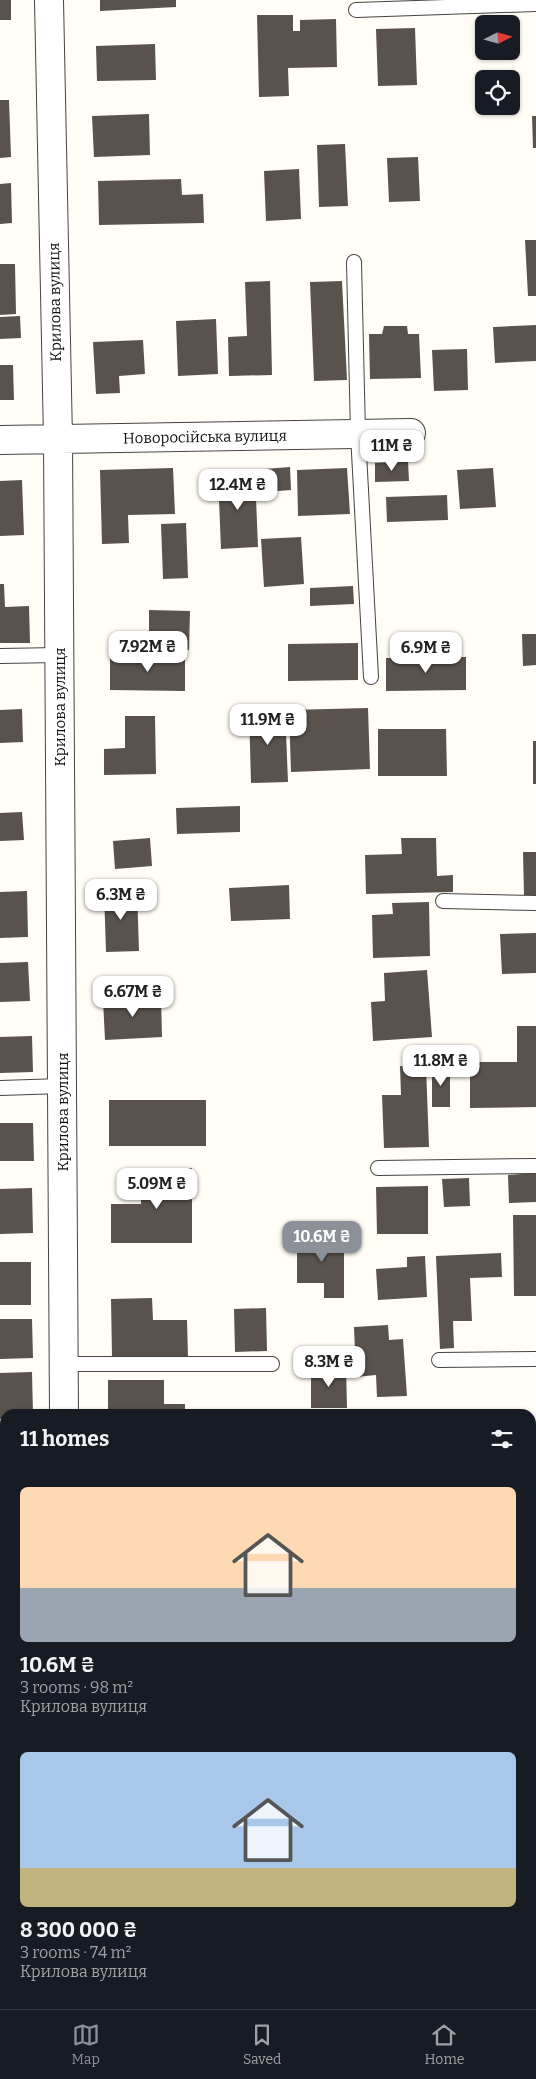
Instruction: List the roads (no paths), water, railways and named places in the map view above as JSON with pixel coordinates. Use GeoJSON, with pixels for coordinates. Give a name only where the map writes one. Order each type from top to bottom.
{"type":"FeatureCollection","features":[{"type":"Feature","properties":{"kind":"street","name":"Крилова вулиця"},"geometry":{"type":"LineString","coordinates":[[49,0],[58,439],[64,1409]]}},
{"type":"Feature","properties":{"kind":"street","name":"Новоросійська вулиця"},"geometry":{"type":"LineString","coordinates":[[0,440],[411,433]]}},
{"type":"Feature","properties":{"kind":"lane"},"geometry":{"type":"LineString","coordinates":[[356,10],[536,4]]}},
{"type":"Feature","properties":{"kind":"lane"},"geometry":{"type":"LineString","coordinates":[[354,262],[358,434],[371,677]]}},
{"type":"Feature","properties":{"kind":"lane"},"geometry":{"type":"LineString","coordinates":[[0,656],[59,655]]}},
{"type":"Feature","properties":{"kind":"lane"},"geometry":{"type":"LineString","coordinates":[[443,901],[536,903]]}},
{"type":"Feature","properties":{"kind":"lane"},"geometry":{"type":"LineString","coordinates":[[0,1088],[62,1086]]}},
{"type":"Feature","properties":{"kind":"lane"},"geometry":{"type":"LineString","coordinates":[[378,1168],[536,1166]]}},
{"type":"Feature","properties":{"kind":"lane"},"geometry":{"type":"LineString","coordinates":[[440,1360],[536,1359]]}},
{"type":"Feature","properties":{"kind":"lane"},"geometry":{"type":"LineString","coordinates":[[64,1364],[272,1364]]}}]}
